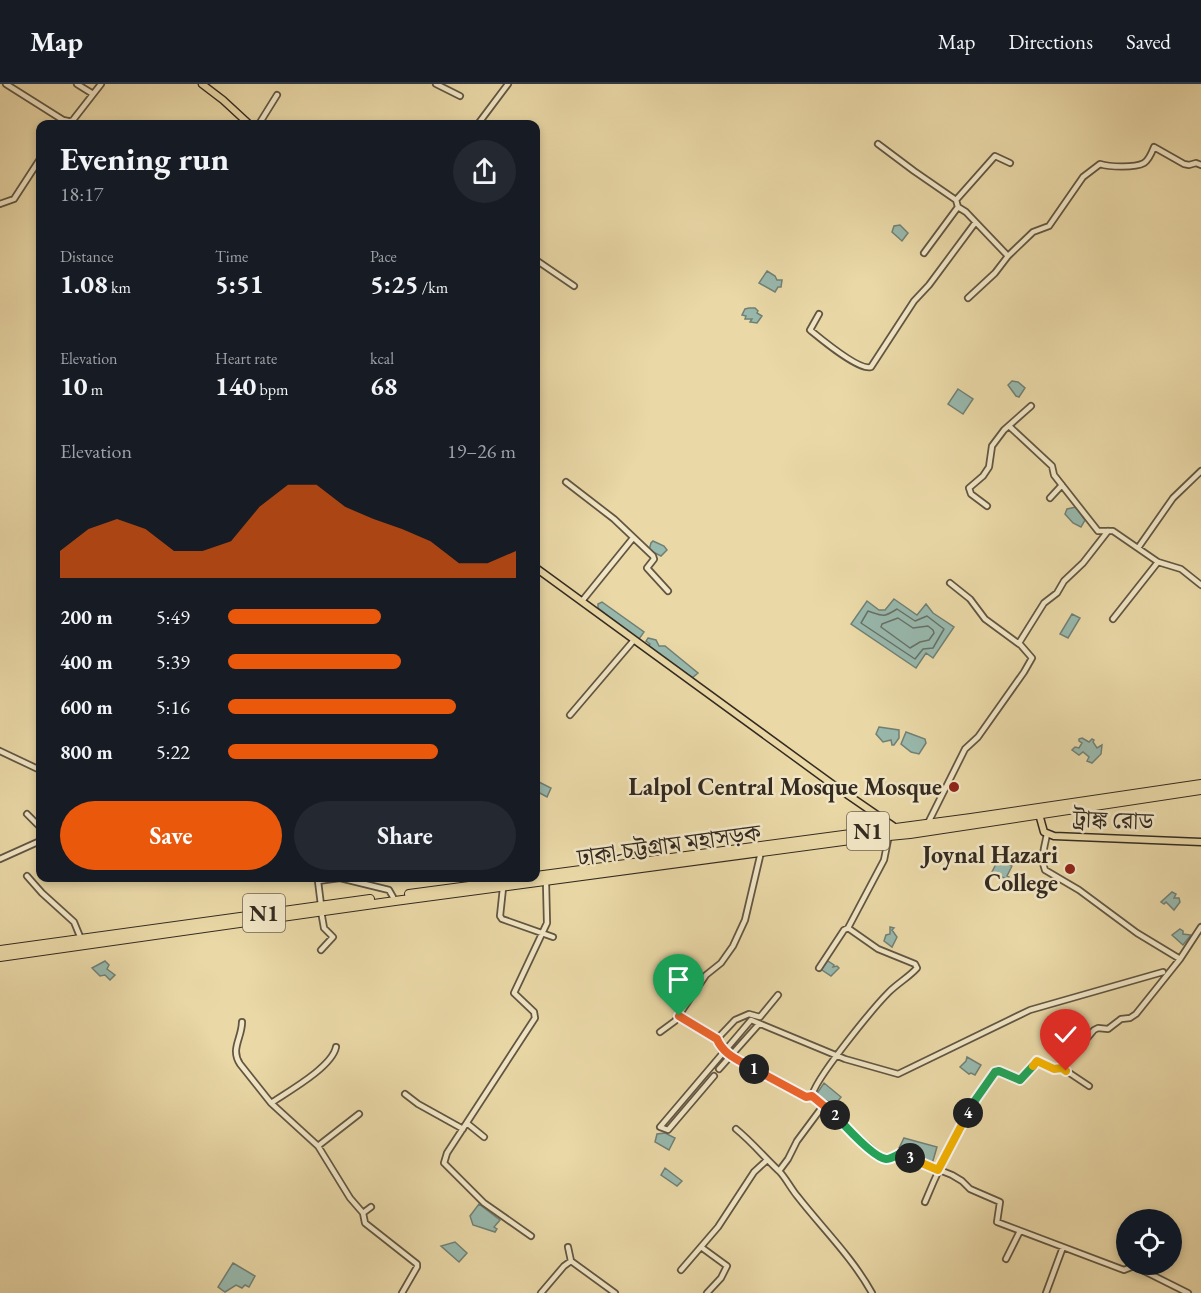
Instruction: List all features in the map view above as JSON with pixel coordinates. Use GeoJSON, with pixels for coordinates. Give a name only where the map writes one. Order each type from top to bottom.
{"type":"FeatureCollection","features":[{"type":"Feature","properties":{"kind":"highway","name":"ঢাকা-চট্টগ্রাম মহাসড়ক"},"geometry":{"type":"LineString","coordinates":[[630,867],[857,836],[910,834],[964,822],[1081,805],[1201,783]]}},
{"type":"Feature","properties":{"kind":"highway","name":"ঢাকা-চট্টগ্রাম মহাসড়ক"},"geometry":{"type":"LineString","coordinates":[[1093,803],[1201,790]]}},
{"type":"Feature","properties":{"kind":"highway","name":"ঢাকা-চট্টগ্রাম মহাসড়ক"},"geometry":{"type":"LineString","coordinates":[[1018,813],[1039,814],[1081,805]]}},
{"type":"Feature","properties":{"kind":"highway","name":"ঢাকা-চট্টগ্রাম মহাসড়ক"},"geometry":{"type":"LineString","coordinates":[[540,876],[761,852],[857,836]]}},
{"type":"Feature","properties":{"kind":"highway","name":"ঢাকা-চট্টগ্রাম মহাসড়ক"},"geometry":{"type":"LineString","coordinates":[[0,957],[393,897],[464,884],[546,882],[620,868]]}},
{"type":"Feature","properties":{"kind":"highway","name":"ঢাকা-চট্টগ্রাম মহাসড়ক"},"geometry":{"type":"LineString","coordinates":[[0,950],[506,882]]}},
{"type":"Feature","properties":{"kind":"main road"},"geometry":{"type":"LineString","coordinates":[[202,84],[245,120]]}},
{"type":"Feature","properties":{"kind":"main road"},"geometry":{"type":"LineString","coordinates":[[540,571],[893,826]]}},
{"type":"Feature","properties":{"kind":"main road","name":"ট্রাঙ্ক রোড"},"geometry":{"type":"LineString","coordinates":[[1039,814],[1044,832],[1047,834],[1065,837],[1201,842]]}},
{"type":"Feature","properties":{"kind":"main road"},"geometry":{"type":"LineString","coordinates":[[883,819],[885,824],[883,827]]}},
{"type":"Feature","properties":{"kind":"main road"},"geometry":{"type":"LineString","coordinates":[[857,836],[883,827],[929,820],[964,822]]}},
{"type":"Feature","properties":{"kind":"main road"},"geometry":{"type":"LineString","coordinates":[[857,836],[888,840],[936,834],[957,829],[964,822]]}},
{"type":"Feature","properties":{"kind":"street"},"geometry":{"type":"LineString","coordinates":[[6,84],[63,120]]}},
{"type":"Feature","properties":{"kind":"street"},"geometry":{"type":"LineString","coordinates":[[77,84],[93,94]]}},
{"type":"Feature","properties":{"kind":"street"},"geometry":{"type":"LineString","coordinates":[[73,120],[101,84]]}},
{"type":"Feature","properties":{"kind":"street"},"geometry":{"type":"LineString","coordinates":[[436,84],[460,96]]}},
{"type":"Feature","properties":{"kind":"street"},"geometry":{"type":"LineString","coordinates":[[481,120],[508,84]]}},
{"type":"Feature","properties":{"kind":"street"},"geometry":{"type":"LineString","coordinates":[[261,120],[277,95]]}},
{"type":"Feature","properties":{"kind":"street"},"geometry":{"type":"LineString","coordinates":[[878,144],[956,200],[958,207],[966,212],[1008,256]]}},
{"type":"Feature","properties":{"kind":"street"},"geometry":{"type":"LineString","coordinates":[[968,298],[1033,232],[1049,226],[1083,177],[1100,164],[1112,168],[1143,164],[1154,147],[1184,164],[1189,165],[1196,162],[1201,165]]}},
{"type":"Feature","properties":{"kind":"street"},"geometry":{"type":"LineString","coordinates":[[956,200],[995,156],[1010,163]]}},
{"type":"Feature","properties":{"kind":"street"},"geometry":{"type":"LineString","coordinates":[[0,204],[14,199],[36,165]]}},
{"type":"Feature","properties":{"kind":"street"},"geometry":{"type":"LineString","coordinates":[[924,253],[958,207]]}},
{"type":"Feature","properties":{"kind":"street"},"geometry":{"type":"LineString","coordinates":[[819,314],[810,330],[839,353],[864,368],[871,367],[914,301],[929,285],[975,223]]}},
{"type":"Feature","properties":{"kind":"street"},"geometry":{"type":"LineString","coordinates":[[540,263],[574,286]]}},
{"type":"Feature","properties":{"kind":"street"},"geometry":{"type":"LineString","coordinates":[[987,506],[971,494],[969,488],[983,476],[989,467],[992,446],[1004,430],[1031,406]]}},
{"type":"Feature","properties":{"kind":"street"},"geometry":{"type":"LineString","coordinates":[[1009,426],[1052,466],[1054,476],[1098,531],[1113,531],[1158,562],[1180,569],[1201,585]]}},
{"type":"Feature","properties":{"kind":"street"},"geometry":{"type":"LineString","coordinates":[[1138,548],[1173,498],[1201,471]]}},
{"type":"Feature","properties":{"kind":"street"},"geometry":{"type":"LineString","coordinates":[[566,482],[614,519],[653,556],[654,559],[647,568],[668,591]]}},
{"type":"Feature","properties":{"kind":"street"},"geometry":{"type":"LineString","coordinates":[[1050,498],[1062,485]]}},
{"type":"Feature","properties":{"kind":"street"},"geometry":{"type":"LineString","coordinates":[[1019,644],[1044,603],[1057,593],[1064,581],[1083,563],[1108,531]]}},
{"type":"Feature","properties":{"kind":"street"},"geometry":{"type":"LineString","coordinates":[[582,601],[633,538]]}},
{"type":"Feature","properties":{"kind":"street"},"geometry":{"type":"LineString","coordinates":[[1113,619],[1158,562]]}},
{"type":"Feature","properties":{"kind":"street"},"geometry":{"type":"LineString","coordinates":[[929,820],[965,749],[978,737],[1032,658],[1019,644],[985,619],[974,603],[950,583]]}},
{"type":"Feature","properties":{"kind":"street"},"geometry":{"type":"LineString","coordinates":[[570,715],[634,640]]}},
{"type":"Feature","properties":{"kind":"street"},"geometry":{"type":"LineString","coordinates":[[0,750],[36,768]]}},
{"type":"Feature","properties":{"kind":"street"},"geometry":{"type":"LineString","coordinates":[[27,814],[36,823]]}},
{"type":"Feature","properties":{"kind":"street"},"geometry":{"type":"LineString","coordinates":[[1047,834],[1043,854],[1045,870],[1079,890],[1137,933],[1180,960]]}},
{"type":"Feature","properties":{"kind":"street"},"geometry":{"type":"LineString","coordinates":[[819,968],[844,930],[848,928],[884,860],[888,840]]}},
{"type":"Feature","properties":{"kind":"street"},"geometry":{"type":"LineString","coordinates":[[0,860],[36,843]]}},
{"type":"Feature","properties":{"kind":"street"},"geometry":{"type":"LineString","coordinates":[[660,1032],[675,1021],[706,975],[721,963],[737,938],[745,920],[761,852]]}},
{"type":"Feature","properties":{"kind":"street"},"geometry":{"type":"LineString","coordinates":[[27,876],[42,893],[74,921],[81,939]]}},
{"type":"Feature","properties":{"kind":"street"},"geometry":{"type":"LineString","coordinates":[[318,882],[324,928],[333,937],[321,950]]}},
{"type":"Feature","properties":{"kind":"street"},"geometry":{"type":"LineString","coordinates":[[356,882],[389,890],[393,897]]}},
{"type":"Feature","properties":{"kind":"street"},"geometry":{"type":"LineString","coordinates":[[506,882],[500,916],[502,919],[553,938]]}},
{"type":"Feature","properties":{"kind":"street"},"geometry":{"type":"LineString","coordinates":[[531,1236],[484,1203],[445,1166],[447,1153],[535,1018],[534,1012],[514,993],[547,923],[546,882]]}},
{"type":"Feature","properties":{"kind":"street"},"geometry":{"type":"LineString","coordinates":[[1062,1068],[1094,1030],[1108,1029],[1120,1019],[1130,1018],[1136,1014],[1180,960],[1201,927]]}},
{"type":"Feature","properties":{"kind":"street"},"geometry":{"type":"LineString","coordinates":[[812,1096],[815,1086],[888,993],[915,971],[918,965],[878,949],[848,928]]}},
{"type":"Feature","properties":{"kind":"street"},"geometry":{"type":"LineString","coordinates":[[714,1076],[668,1130],[660,1127],[751,1020],[858,1064],[898,1074],[1030,1010],[1163,972]]}},
{"type":"Feature","properties":{"kind":"street"},"geometry":{"type":"LineString","coordinates":[[717,1039],[735,1020],[749,1014],[760,1017],[778,995]]}},
{"type":"Feature","properties":{"kind":"street"},"geometry":{"type":"LineString","coordinates":[[679,1016],[717,1039],[720,1048],[730,1055],[806,1097],[812,1096]]}},
{"type":"Feature","properties":{"kind":"street"},"geometry":{"type":"LineString","coordinates":[[242,1022],[242,1031],[236,1045],[237,1059],[272,1103],[318,1146],[350,1198],[363,1213],[365,1222],[418,1265],[402,1293]]}},
{"type":"Feature","properties":{"kind":"street"},"geometry":{"type":"LineString","coordinates":[[719,1069],[759,1024]]}},
{"type":"Feature","properties":{"kind":"street"},"geometry":{"type":"LineString","coordinates":[[272,1103],[325,1064],[334,1054],[336,1047]]}},
{"type":"Feature","properties":{"kind":"street"},"geometry":{"type":"LineString","coordinates":[[925,1202],[938,1170],[976,1099],[995,1072],[999,1071],[1020,1080],[1037,1061],[1054,1069],[1062,1068],[1089,1086]]}},
{"type":"Feature","properties":{"kind":"street"},"geometry":{"type":"LineString","coordinates":[[405,1094],[464,1129]]}},
{"type":"Feature","properties":{"kind":"street"},"geometry":{"type":"LineString","coordinates":[[812,1096],[882,1158],[891,1159],[899,1154],[962,1181],[970,1189],[1000,1202],[997,1222],[1124,1270],[1134,1266],[1188,1293]]}},
{"type":"Feature","properties":{"kind":"street"},"geometry":{"type":"LineString","coordinates":[[779,1171],[797,1141],[823,1106]]}},
{"type":"Feature","properties":{"kind":"street"},"geometry":{"type":"LineString","coordinates":[[318,1146],[359,1114]]}},
{"type":"Feature","properties":{"kind":"street"},"geometry":{"type":"LineString","coordinates":[[468,1124],[484,1137]]}},
{"type":"Feature","properties":{"kind":"street"},"geometry":{"type":"LineString","coordinates":[[736,1129],[755,1145],[779,1171],[797,1197],[844,1252],[872,1293]]}},
{"type":"Feature","properties":{"kind":"street"},"geometry":{"type":"LineString","coordinates":[[681,1270],[718,1227],[754,1173],[767,1160]]}},
{"type":"Feature","properties":{"kind":"street"},"geometry":{"type":"LineString","coordinates":[[363,1213],[371,1207]]}},
{"type":"Feature","properties":{"kind":"street"},"geometry":{"type":"LineString","coordinates":[[1006,1259],[1020,1232]]}},
{"type":"Feature","properties":{"kind":"street"},"geometry":{"type":"LineString","coordinates":[[568,1247],[571,1262],[615,1293]]}},
{"type":"Feature","properties":{"kind":"street"},"geometry":{"type":"LineString","coordinates":[[701,1247],[727,1266],[721,1278],[707,1293]]}},
{"type":"Feature","properties":{"kind":"street"},"geometry":{"type":"LineString","coordinates":[[1046,1293],[1063,1247]]}},
{"type":"Feature","properties":{"kind":"street"},"geometry":{"type":"LineString","coordinates":[[541,1293],[564,1266],[571,1262]]}},
{"type":"Feature","properties":{"kind":"water"},"geometry":{"type":"Polygon","coordinates":[[[900,225],[908,233],[902,241],[892,232],[894,226],[900,225]]]}},
{"type":"Feature","properties":{"kind":"water"},"geometry":{"type":"Polygon","coordinates":[[[767,271],[777,280],[782,280],[781,287],[778,287],[775,292],[759,283],[767,271]]]}},
{"type":"Feature","properties":{"kind":"water"},"geometry":{"type":"Polygon","coordinates":[[[755,308],[762,316],[757,323],[750,322],[752,319],[745,319],[746,316],[742,315],[745,309],[755,308]]]}},
{"type":"Feature","properties":{"kind":"water"},"geometry":{"type":"Polygon","coordinates":[[[1012,381],[1018,382],[1025,388],[1019,397],[1008,385],[1012,381]]]}},
{"type":"Feature","properties":{"kind":"water"},"geometry":{"type":"Polygon","coordinates":[[[958,389],[973,399],[963,414],[948,404],[958,389]]]}},
{"type":"Feature","properties":{"kind":"water"},"geometry":{"type":"Polygon","coordinates":[[[1076,507],[1085,520],[1081,527],[1073,523],[1065,514],[1067,509],[1076,507]]]}},
{"type":"Feature","properties":{"kind":"water"},"geometry":{"type":"Polygon","coordinates":[[[653,541],[667,550],[661,556],[649,550],[653,541]]]}},
{"type":"Feature","properties":{"kind":"water"},"geometry":{"type":"Polygon","coordinates":[[[894,599],[917,615],[926,604],[933,613],[954,627],[933,658],[926,653],[916,668],[851,624],[867,601],[879,610],[885,610],[894,599]]]}},
{"type":"Feature","properties":{"kind":"water"},"geometry":{"type":"Polygon","coordinates":[[[602,602],[644,632],[639,639],[598,608],[598,604],[602,602]]]}},
{"type":"Feature","properties":{"kind":"water"},"geometry":{"type":"Polygon","coordinates":[[[1072,614],[1080,618],[1068,638],[1060,634],[1072,614]]]}},
{"type":"Feature","properties":{"kind":"water"},"geometry":{"type":"Polygon","coordinates":[[[648,638],[656,640],[659,646],[665,646],[698,673],[692,678],[648,646],[650,644],[646,641],[648,638]]]}},
{"type":"Feature","properties":{"kind":"water"},"geometry":{"type":"Polygon","coordinates":[[[879,727],[899,730],[899,738],[894,745],[891,740],[883,742],[876,734],[879,727]]]}},
{"type":"Feature","properties":{"kind":"water"},"geometry":{"type":"Polygon","coordinates":[[[906,732],[925,739],[926,743],[919,754],[911,752],[901,744],[906,732]]]}},
{"type":"Feature","properties":{"kind":"water"},"geometry":{"type":"Polygon","coordinates":[[[1082,738],[1089,742],[1094,740],[1097,748],[1102,745],[1101,754],[1092,763],[1087,761],[1089,757],[1083,752],[1079,755],[1072,750],[1075,747],[1079,748],[1082,743],[1079,739],[1082,738]]]}},
{"type":"Feature","properties":{"kind":"water"},"geometry":{"type":"Polygon","coordinates":[[[540,782],[551,788],[547,797],[540,793],[540,782]]]}},
{"type":"Feature","properties":{"kind":"water"},"geometry":{"type":"Polygon","coordinates":[[[998,860],[1012,866],[1007,876],[1008,880],[992,872],[998,860]]]}},
{"type":"Feature","properties":{"kind":"water"},"geometry":{"type":"Polygon","coordinates":[[[1172,892],[1176,894],[1174,898],[1179,898],[1180,902],[1174,910],[1166,902],[1164,904],[1161,902],[1172,892]]]}},
{"type":"Feature","properties":{"kind":"water"},"geometry":{"type":"Polygon","coordinates":[[[890,927],[894,928],[892,930],[897,937],[892,947],[884,941],[886,935],[890,934],[890,927]]]}},
{"type":"Feature","properties":{"kind":"water"},"geometry":{"type":"Polygon","coordinates":[[[1180,929],[1183,934],[1191,935],[1183,945],[1172,935],[1180,929]]]}},
{"type":"Feature","properties":{"kind":"water"},"geometry":{"type":"Polygon","coordinates":[[[105,961],[109,965],[107,969],[115,975],[110,980],[105,975],[100,976],[92,968],[105,961]]]}},
{"type":"Feature","properties":{"kind":"water"},"geometry":{"type":"Polygon","coordinates":[[[828,961],[834,965],[833,967],[839,968],[831,976],[821,967],[828,961]]]}},
{"type":"Feature","properties":{"kind":"water"},"geometry":{"type":"Polygon","coordinates":[[[967,1057],[981,1065],[975,1075],[969,1074],[960,1067],[967,1057]]]}},
{"type":"Feature","properties":{"kind":"water"},"geometry":{"type":"Polygon","coordinates":[[[824,1083],[841,1097],[835,1105],[816,1095],[824,1083]]]}},
{"type":"Feature","properties":{"kind":"water"},"geometry":{"type":"Polygon","coordinates":[[[665,1133],[675,1138],[669,1150],[655,1142],[657,1134],[665,1133]]]}},
{"type":"Feature","properties":{"kind":"water"},"geometry":{"type":"Polygon","coordinates":[[[904,1138],[937,1147],[932,1164],[897,1152],[904,1138]]]}},
{"type":"Feature","properties":{"kind":"water"},"geometry":{"type":"Polygon","coordinates":[[[665,1168],[682,1181],[677,1186],[661,1175],[665,1168]]]}},
{"type":"Feature","properties":{"kind":"water"},"geometry":{"type":"Polygon","coordinates":[[[479,1204],[500,1220],[494,1227],[497,1229],[495,1232],[473,1225],[470,1216],[479,1204]]]}},
{"type":"Feature","properties":{"kind":"water"},"geometry":{"type":"Polygon","coordinates":[[[455,1242],[467,1253],[459,1262],[441,1246],[455,1242]]]}},
{"type":"Feature","properties":{"kind":"water"},"geometry":{"type":"Polygon","coordinates":[[[233,1263],[255,1276],[249,1287],[245,1285],[242,1288],[236,1285],[225,1292],[218,1287],[233,1263]]]}},
{"type":"Feature","properties":{"kind":"place","name":"Lalpol Central Mosque Mosque"},"geometry":{"type":"Point","coordinates":[954,787]}},
{"type":"Feature","properties":{"kind":"place","name":"Joynal Hazari College"},"geometry":{"type":"Point","coordinates":[1070,869]}},
{"type":"Feature","properties":{"kind":"route"},"geometry":{"type":"LineString","coordinates":[[679,1016],[717,1039],[720,1048],[727,1053],[806,1097],[812,1096],[834,1114],[861,1142],[882,1158],[891,1159],[899,1154],[938,1170],[976,1099],[995,1072],[999,1071],[1020,1080],[1037,1061],[1054,1069],[1062,1068],[1066,1071]]}}]}
